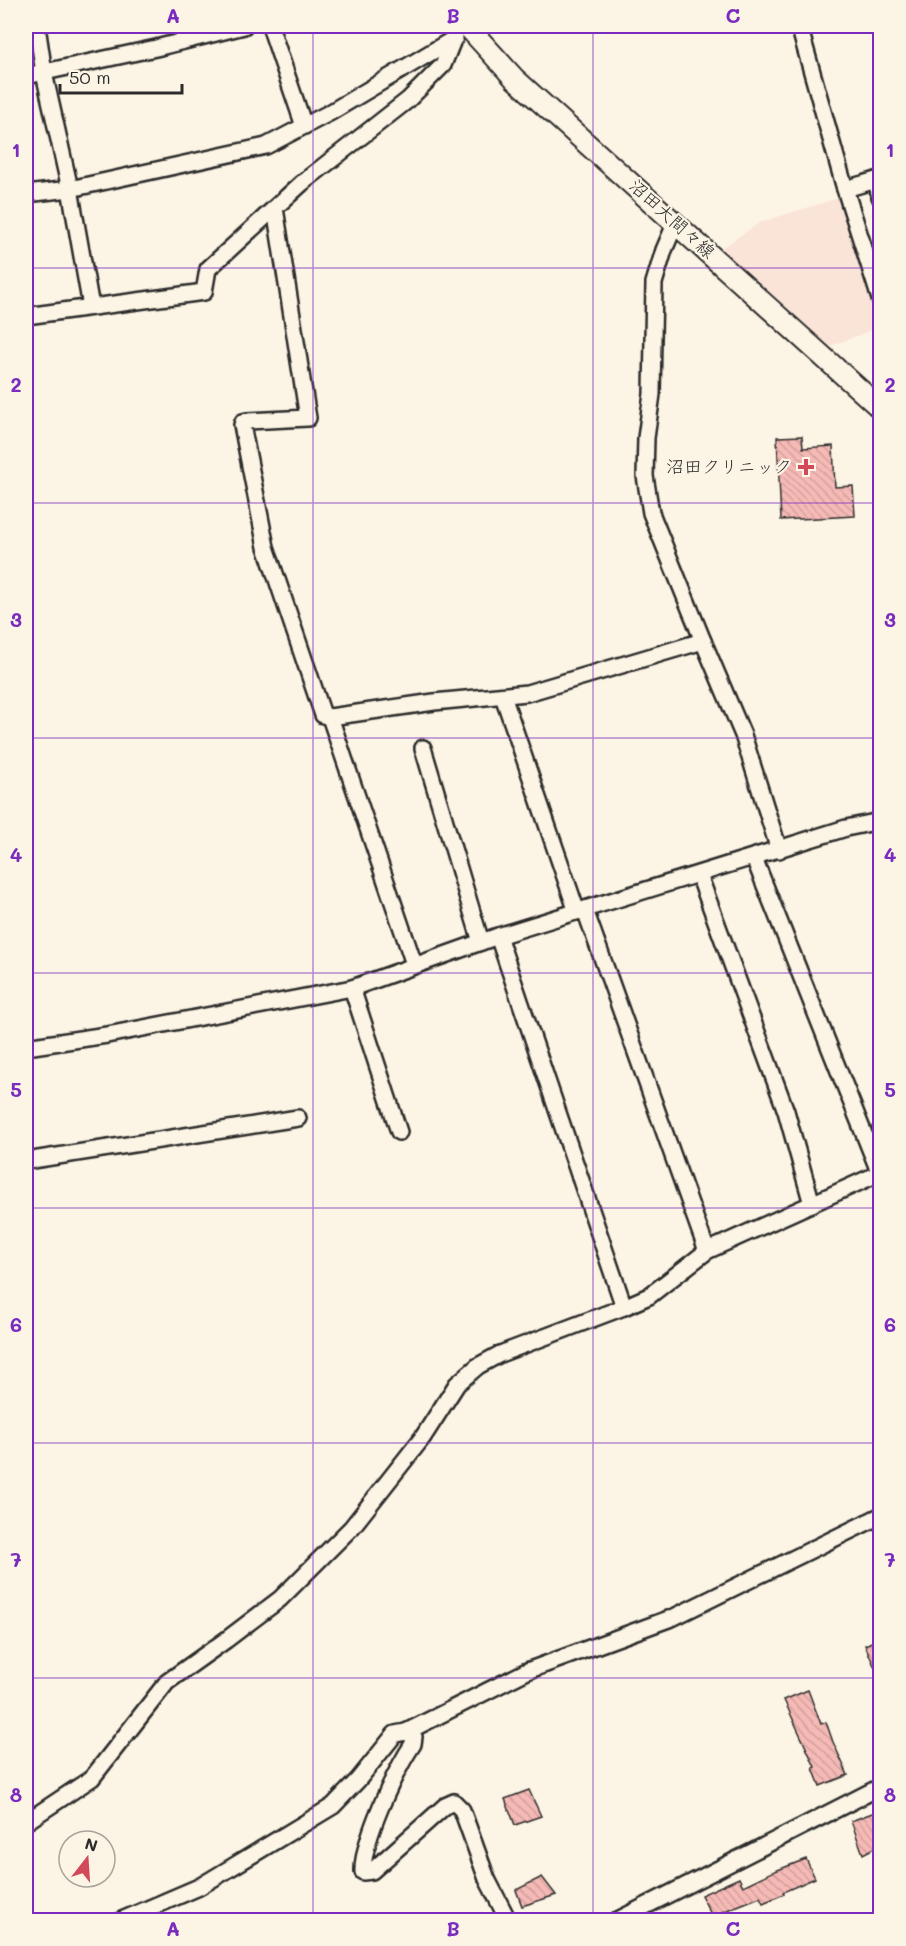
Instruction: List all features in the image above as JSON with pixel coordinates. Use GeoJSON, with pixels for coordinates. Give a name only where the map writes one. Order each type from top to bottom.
{"type":"FeatureCollection","features":[{"type":"Feature","properties":{"kind":"main road","name":"沼田大間々線"},"geometry":{"type":"LineString","coordinates":[[468,26],[515,79],[880,408]]}},
{"type":"Feature","properties":{"kind":"street"},"geometry":{"type":"LineString","coordinates":[[37,26],[44,73],[70,189],[91,307]]}},
{"type":"Feature","properties":{"kind":"street"},"geometry":{"type":"LineString","coordinates":[[26,76],[244,26]]}},
{"type":"Feature","properties":{"kind":"street"},"geometry":{"type":"LineString","coordinates":[[270,26],[304,126]]}},
{"type":"Feature","properties":{"kind":"street"},"geometry":{"type":"LineString","coordinates":[[26,194],[70,189],[266,146],[331,112],[453,40],[468,26]]}},
{"type":"Feature","properties":{"kind":"street"},"geometry":{"type":"LineString","coordinates":[[799,26],[845,189],[880,299]]}},
{"type":"Feature","properties":{"kind":"street"},"geometry":{"type":"LineString","coordinates":[[26,316],[204,292],[208,269],[302,183],[408,100],[443,65],[453,40]]}},
{"type":"Feature","properties":{"kind":"street"},"geometry":{"type":"LineString","coordinates":[[845,189],[878,180],[880,197]]}},
{"type":"Feature","properties":{"kind":"street"},"geometry":{"type":"LineString","coordinates":[[275,208],[308,418],[247,421],[242,425],[266,547],[323,715],[330,717],[434,702],[527,693],[703,641]]}},
{"type":"Feature","properties":{"kind":"street"},"geometry":{"type":"LineString","coordinates":[[676,222],[654,283],[652,394],[646,438],[645,476],[651,513],[743,735],[780,850]]}},
{"type":"Feature","properties":{"kind":"street"},"geometry":{"type":"LineString","coordinates":[[503,696],[707,1251]]}},
{"type":"Feature","properties":{"kind":"street"},"geometry":{"type":"LineString","coordinates":[[330,717],[414,964]]}},
{"type":"Feature","properties":{"kind":"street"},"geometry":{"type":"LineString","coordinates":[[423,748],[481,942]]}},
{"type":"Feature","properties":{"kind":"street"},"geometry":{"type":"LineString","coordinates":[[26,1047],[107,1035],[352,988],[414,964],[498,936],[846,828],[880,821]]}},
{"type":"Feature","properties":{"kind":"street"},"geometry":{"type":"LineString","coordinates":[[26,1822],[92,1778],[167,1682],[280,1599],[352,1527],[423,1437],[457,1384],[478,1366],[500,1354],[649,1296],[707,1251],[880,1174],[754,858]]}},
{"type":"Feature","properties":{"kind":"street"},"geometry":{"type":"LineString","coordinates":[[699,875],[786,1112],[812,1204]]}},
{"type":"Feature","properties":{"kind":"street"},"geometry":{"type":"LineString","coordinates":[[498,936],[624,1307]]}},
{"type":"Feature","properties":{"kind":"street"},"geometry":{"type":"LineString","coordinates":[[352,988],[399,1132]]}},
{"type":"Feature","properties":{"kind":"street"},"geometry":{"type":"LineString","coordinates":[[26,1161],[298,1118]]}},
{"type":"Feature","properties":{"kind":"street"},"geometry":{"type":"LineString","coordinates":[[122,1920],[199,1887],[333,1806],[358,1780],[395,1734],[406,1732],[527,1671],[674,1617],[880,1516]]}},
{"type":"Feature","properties":{"kind":"street"},"geometry":{"type":"LineString","coordinates":[[406,1732],[414,1737],[413,1744],[388,1790],[362,1862],[363,1872],[372,1871],[445,1806],[454,1802],[462,1810],[487,1879],[508,1920]]}},
{"type":"Feature","properties":{"kind":"street"},"geometry":{"type":"LineString","coordinates":[[618,1920],[880,1787]]}},
{"type":"Feature","properties":{"kind":"shaded area"},"geometry":{"type":"Polygon","coordinates":[[[842,197],[880,316],[880,327],[828,347],[720,249],[761,222],[842,197]]]}},
{"type":"Feature","properties":{"kind":"building","name":"沼田クリニック"},"geometry":{"type":"Polygon","coordinates":[[[802,436],[803,448],[833,446],[835,487],[853,486],[855,516],[781,520],[777,437],[802,436]]]}},
{"type":"Feature","properties":{"kind":"building"},"geometry":{"type":"Polygon","coordinates":[[[880,1638],[880,1679],[865,1645],[880,1638]]]}},
{"type":"Feature","properties":{"kind":"building"},"geometry":{"type":"Polygon","coordinates":[[[808,1690],[821,1724],[826,1722],[848,1775],[820,1786],[813,1768],[815,1767],[784,1700],[808,1690]]]}},
{"type":"Feature","properties":{"kind":"building"},"geometry":{"type":"Polygon","coordinates":[[[529,1790],[541,1816],[515,1825],[505,1799],[529,1790]]]}},
{"type":"Feature","properties":{"kind":"building"},"geometry":{"type":"Polygon","coordinates":[[[875,1812],[880,1826],[880,1845],[863,1854],[851,1821],[875,1812]]]}},
{"type":"Feature","properties":{"kind":"building"},"geometry":{"type":"Polygon","coordinates":[[[806,1859],[815,1878],[763,1903],[760,1897],[712,1916],[701,1895],[739,1878],[743,1886],[806,1859]]]}},
{"type":"Feature","properties":{"kind":"building"},"geometry":{"type":"Polygon","coordinates":[[[542,1877],[556,1895],[522,1906],[516,1890],[542,1877]]]}},
{"type":"Feature","properties":{"kind":"place","name":"沼田クリニック"},"geometry":{"type":"Point","coordinates":[806,467]}}]}
